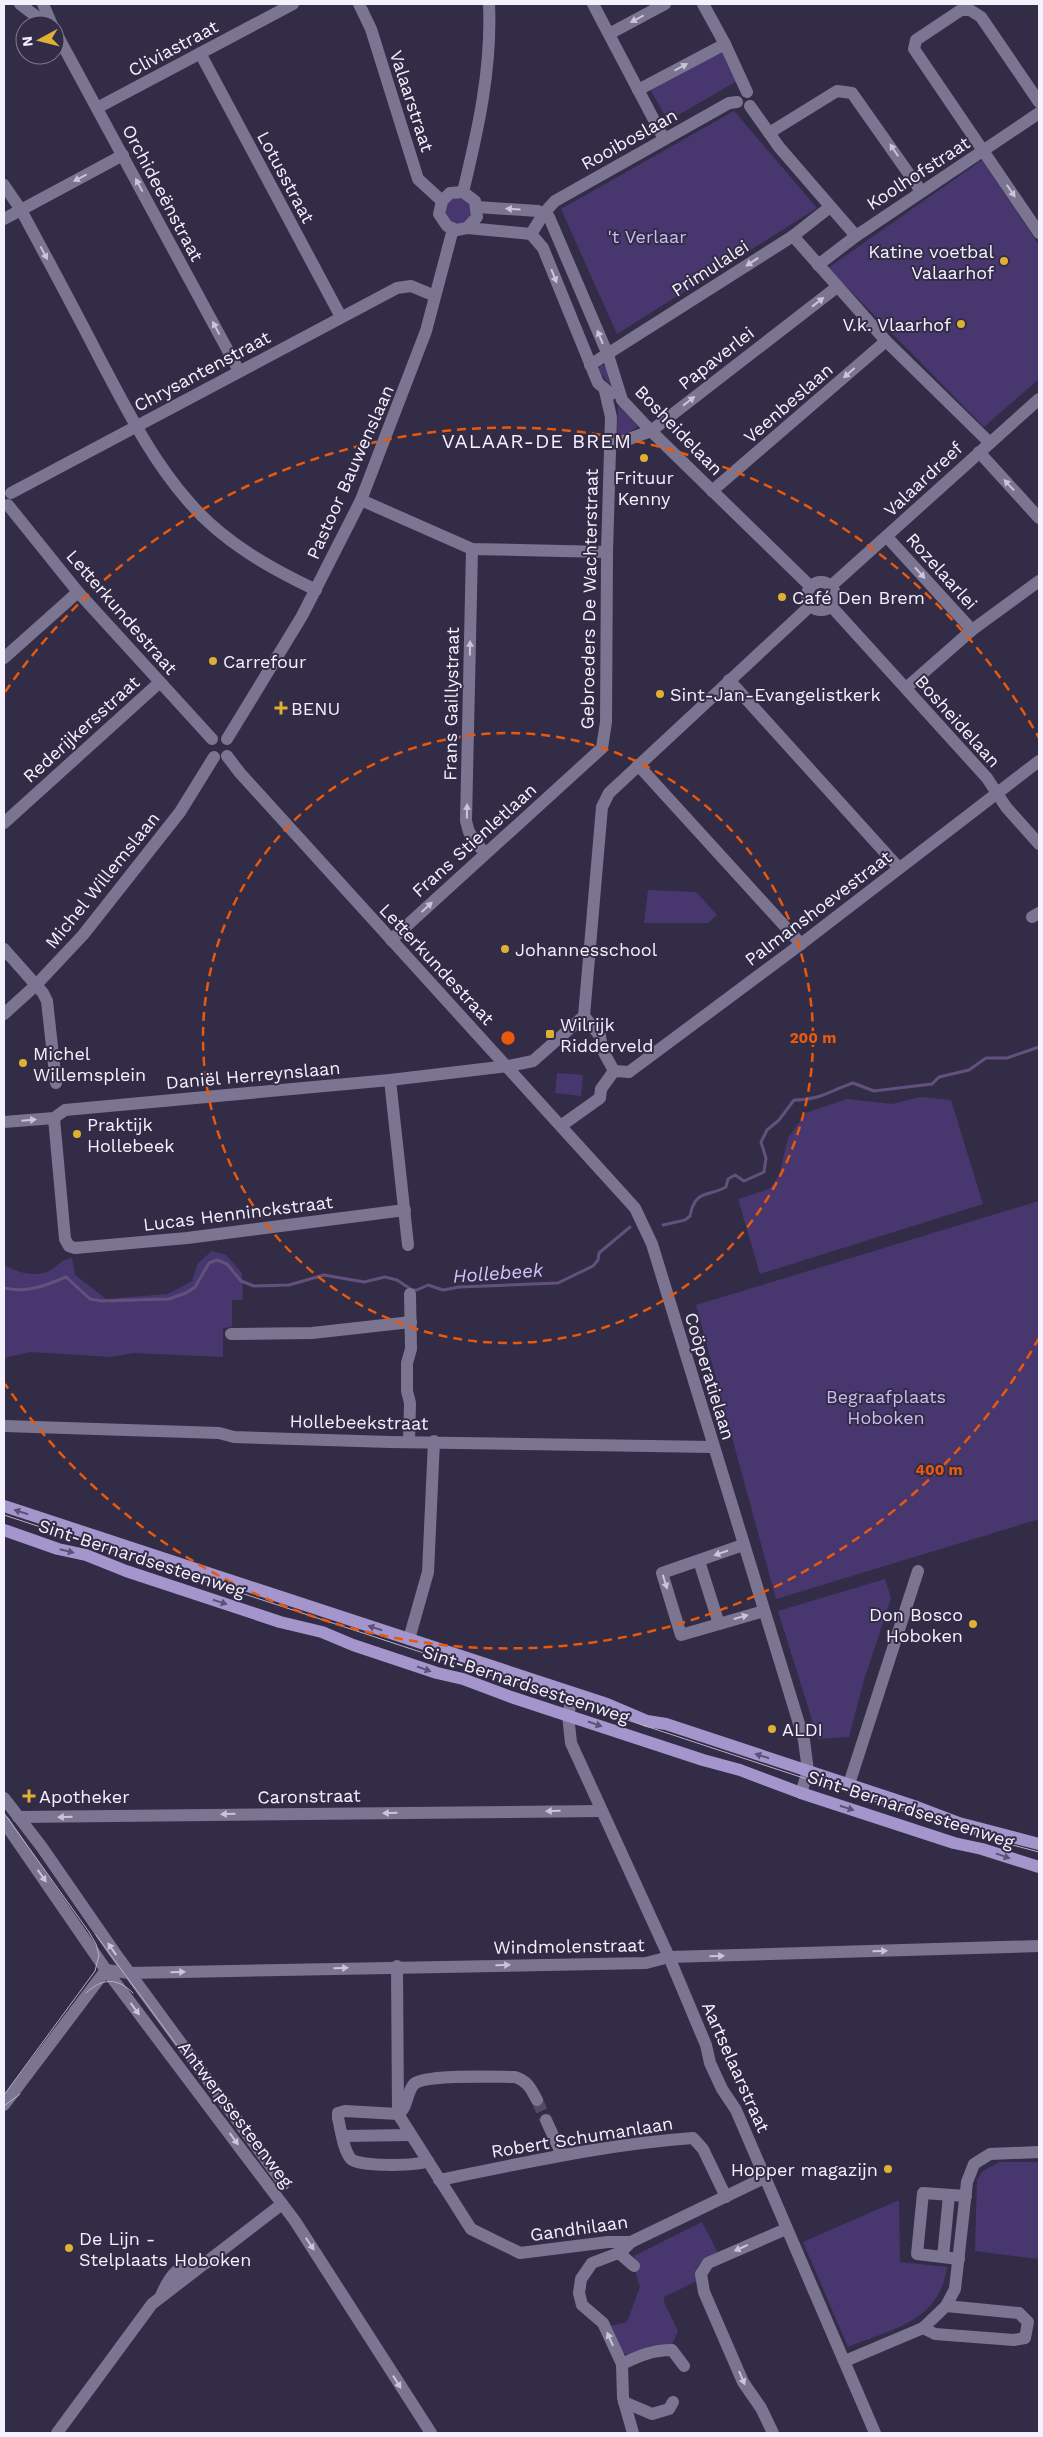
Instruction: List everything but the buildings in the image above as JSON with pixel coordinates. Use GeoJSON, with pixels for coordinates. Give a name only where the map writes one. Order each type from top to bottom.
{"type":"FeatureCollection","features":[{"type":"Feature","properties":{"kind":"main road","name":"Sint-Bernardsesteenweg"},"geometry":{"type":"LineString","coordinates":[[4,1506],[608,1704],[647,1721],[666,1724],[849,1784],[959,1823],[1039,1844]]}},
{"type":"Feature","properties":{"kind":"main road","name":"Sint-Bernardsesteenweg"},"geometry":{"type":"LineString","coordinates":[[4,1530],[58,1549],[86,1555],[126,1571],[280,1622],[322,1632],[437,1673],[463,1679],[568,1716],[702,1760],[740,1770],[801,1793],[954,1843],[982,1849],[1039,1867]]}},
{"type":"Feature","properties":{"kind":"street"},"geometry":{"type":"LineString","coordinates":[[20,4],[34,15]]}},
{"type":"Feature","properties":{"kind":"street","name":"Cliviastraat"},"geometry":{"type":"LineString","coordinates":[[97,108],[293,4]]}},
{"type":"Feature","properties":{"kind":"street","name":"Valaarstraat"},"geometry":{"type":"LineString","coordinates":[[359,4],[371,29],[418,178],[442,201]]}},
{"type":"Feature","properties":{"kind":"street"},"geometry":{"type":"LineString","coordinates":[[463,192],[482,107],[489,53],[489,4]]}},
{"type":"Feature","properties":{"kind":"street"},"geometry":{"type":"LineString","coordinates":[[593,4],[664,139]]}},
{"type":"Feature","properties":{"kind":"street"},"geometry":{"type":"LineString","coordinates":[[609,34],[665,4]]}},
{"type":"Feature","properties":{"kind":"street"},"geometry":{"type":"LineString","coordinates":[[703,4],[725,44],[747,92],[753,96],[750,106]]}},
{"type":"Feature","properties":{"kind":"street"},"geometry":{"type":"LineString","coordinates":[[1039,102],[981,17],[970,10],[961,10],[920,35],[916,40],[914,48],[1039,233]]}},
{"type":"Feature","properties":{"kind":"street"},"geometry":{"type":"LineString","coordinates":[[638,90],[725,44]]}},
{"type":"Feature","properties":{"kind":"street","name":"Orchideeënstraat"},"geometry":{"type":"LineString","coordinates":[[65,49],[239,371]]}},
{"type":"Feature","properties":{"kind":"street","name":"Lotusstraat"},"geometry":{"type":"LineString","coordinates":[[200,53],[341,317]]}},
{"type":"Feature","properties":{"kind":"street"},"geometry":{"type":"LineString","coordinates":[[769,133],[837,90],[852,93],[922,191]]}},
{"type":"Feature","properties":{"kind":"street"},"geometry":{"type":"LineString","coordinates":[[747,92],[739,94],[737,102],[742,108],[750,106]]}},
{"type":"Feature","properties":{"kind":"street","name":"Rooiboslaan"},"geometry":{"type":"LineString","coordinates":[[530,234],[555,200],[729,103],[737,102]]}},
{"type":"Feature","properties":{"kind":"street"},"geometry":{"type":"LineString","coordinates":[[750,106],[769,133],[856,236]]}},
{"type":"Feature","properties":{"kind":"street","name":"Koolhofstraat"},"geometry":{"type":"LineString","coordinates":[[818,264],[856,236],[1039,113]]}},
{"type":"Feature","properties":{"kind":"street"},"geometry":{"type":"LineString","coordinates":[[4,219],[123,155]]}},
{"type":"Feature","properties":{"kind":"street"},"geometry":{"type":"LineString","coordinates":[[4,185],[21,210],[136,426],[159,464],[190,503],[236,544],[276,571],[316,590]]}},
{"type":"Feature","properties":{"kind":"street"},"geometry":{"type":"LineString","coordinates":[[467,228],[477,217],[477,207],[472,197],[463,192],[450,193],[442,201],[439,208],[441,219],[453,229],[467,228],[530,234]]}},
{"type":"Feature","properties":{"kind":"street"},"geometry":{"type":"LineString","coordinates":[[477,207],[544,213]]}},
{"type":"Feature","properties":{"kind":"street","name":"Primulalei"},"geometry":{"type":"LineString","coordinates":[[590,364],[608,355],[793,236],[830,207]]}},
{"type":"Feature","properties":{"kind":"street","name":"Bosheidelaan"},"geometry":{"type":"LineString","coordinates":[[544,213],[553,223],[608,355],[622,400],[651,431],[810,586]]}},
{"type":"Feature","properties":{"kind":"street","name":"Pastoor Bauwenslaan"},"geometry":{"type":"LineString","coordinates":[[227,739],[316,590],[361,500],[426,331],[453,229]]}},
{"type":"Feature","properties":{"kind":"street","name":"Gebroeders De Wachterstraat"},"geometry":{"type":"LineString","coordinates":[[530,234],[536,237],[543,248],[598,383],[605,391],[611,417],[607,552],[606,722],[602,748]]}},
{"type":"Feature","properties":{"kind":"street"},"geometry":{"type":"LineString","coordinates":[[793,236],[886,341],[990,443]]}},
{"type":"Feature","properties":{"kind":"street","name":"Chrysantenstraat"},"geometry":{"type":"LineString","coordinates":[[7,498],[136,426],[397,288],[411,286],[436,296]]}},
{"type":"Feature","properties":{"kind":"street","name":"Papaverlei"},"geometry":{"type":"LineString","coordinates":[[610,446],[651,431],[837,287]]}},
{"type":"Feature","properties":{"kind":"street","name":"Veenbeslaan"},"geometry":{"type":"LineString","coordinates":[[712,491],[886,341]]}},
{"type":"Feature","properties":{"kind":"street"},"geometry":{"type":"LineString","coordinates":[[605,391],[622,400]]}},
{"type":"Feature","properties":{"kind":"street","name":"Valaardreef"},"geometry":{"type":"LineString","coordinates":[[831,586],[1039,399]]}},
{"type":"Feature","properties":{"kind":"street"},"geometry":{"type":"LineString","coordinates":[[979,452],[1039,518]]}},
{"type":"Feature","properties":{"kind":"street","name":"Letterkundestraat"},"geometry":{"type":"LineString","coordinates":[[7,498],[78,592],[212,739]]}},
{"type":"Feature","properties":{"kind":"street"},"geometry":{"type":"LineString","coordinates":[[361,500],[472,549],[607,552]]}},
{"type":"Feature","properties":{"kind":"street","name":"Rozelaarlei"},"geometry":{"type":"LineString","coordinates":[[887,537],[972,630]]}},
{"type":"Feature","properties":{"kind":"street","name":"Frans Gaillystraat"},"geometry":{"type":"LineString","coordinates":[[472,549],[466,821],[469,832],[484,854]]}},
{"type":"Feature","properties":{"kind":"street"},"geometry":{"type":"LineString","coordinates":[[906,688],[972,630],[1039,581]]}},
{"type":"Feature","properties":{"kind":"street"},"geometry":{"type":"LineString","coordinates":[[818,582],[831,586],[835,597],[831,606],[818,610],[810,606],[806,596],[810,586],[818,582]]}},
{"type":"Feature","properties":{"kind":"street"},"geometry":{"type":"LineString","coordinates":[[4,658],[78,592]]}},
{"type":"Feature","properties":{"kind":"street"},"geometry":{"type":"LineString","coordinates":[[562,1125],[600,1098],[601,1089],[614,1071],[602,1049],[600,1036],[584,1016],[602,807],[609,793],[810,606]]}},
{"type":"Feature","properties":{"kind":"street","name":"Bosheidelaan"},"geometry":{"type":"LineString","coordinates":[[831,606],[986,778],[996,794],[1039,844]]}},
{"type":"Feature","properties":{"kind":"street"},"geometry":{"type":"LineString","coordinates":[[730,680],[899,868]]}},
{"type":"Feature","properties":{"kind":"street","name":"Rederijkersstraat"},"geometry":{"type":"LineString","coordinates":[[4,822],[160,682]]}},
{"type":"Feature","properties":{"kind":"street"},"geometry":{"type":"LineString","coordinates":[[219,736],[227,739],[231,749],[220,756],[209,749],[212,739],[219,736]]}},
{"type":"Feature","properties":{"kind":"street","name":"Frans Stienletlaan"},"geometry":{"type":"LineString","coordinates":[[391,940],[602,748]]}},
{"type":"Feature","properties":{"kind":"street","name":"Letterkundestraat"},"geometry":{"type":"LineString","coordinates":[[220,756],[240,773],[562,1125],[642,1218]]}},
{"type":"Feature","properties":{"kind":"street","name":"Michel Willemslaan"},"geometry":{"type":"LineString","coordinates":[[4,1014],[36,985],[88,928],[180,812],[220,756]]}},
{"type":"Feature","properties":{"kind":"street","name":"Palmanshoevestraat"},"geometry":{"type":"LineString","coordinates":[[614,1071],[629,1072],[801,944],[1039,761]]}},
{"type":"Feature","properties":{"kind":"street"},"geometry":{"type":"LineString","coordinates":[[638,766],[801,944]]}},
{"type":"Feature","properties":{"kind":"street"},"geometry":{"type":"LineString","coordinates":[[4,949],[43,993],[50,1012],[56,1083]]}},
{"type":"Feature","properties":{"kind":"street","name":"Daniël Herreynslaan"},"geometry":{"type":"LineString","coordinates":[[4,1122],[54,1118],[65,1110],[390,1080],[508,1066],[533,1061],[584,1016]]}},
{"type":"Feature","properties":{"kind":"street"},"geometry":{"type":"LineString","coordinates":[[390,1080],[408,1245]]}},
{"type":"Feature","properties":{"kind":"street","name":"Lucas Henninckstraat"},"geometry":{"type":"LineString","coordinates":[[54,1118],[65,1239],[69,1246],[75,1248],[187,1238],[405,1210]]}},
{"type":"Feature","properties":{"kind":"street","name":"Coöperatielaan"},"geometry":{"type":"LineString","coordinates":[[642,1218],[652,1244],[804,1740],[808,1771],[801,1793]]}},
{"type":"Feature","properties":{"kind":"street"},"geometry":{"type":"LineString","coordinates":[[409,1441],[410,1403],[407,1391],[407,1363],[411,1350],[410,1294]]}},
{"type":"Feature","properties":{"kind":"street"},"geometry":{"type":"LineString","coordinates":[[231,1334],[312,1332],[411,1322]]}},
{"type":"Feature","properties":{"kind":"street","name":"Hollebeekstraat"},"geometry":{"type":"LineString","coordinates":[[4,1426],[219,1433],[234,1437],[713,1447]]}},
{"type":"Feature","properties":{"kind":"street"},"geometry":{"type":"LineString","coordinates":[[409,1639],[428,1572],[434,1441]]}},
{"type":"Feature","properties":{"kind":"street"},"geometry":{"type":"LineString","coordinates":[[744,1545],[662,1573],[681,1635],[764,1611]]}},
{"type":"Feature","properties":{"kind":"street"},"geometry":{"type":"LineString","coordinates":[[699,1561],[719,1624]]}},
{"type":"Feature","properties":{"kind":"street"},"geometry":{"type":"LineString","coordinates":[[849,1784],[918,1571]]}},
{"type":"Feature","properties":{"kind":"street","name":"Aartselaarstraat"},"geometry":{"type":"LineString","coordinates":[[573,1694],[568,1716],[569,1738],[669,1957],[706,2045],[710,2063],[722,2090],[736,2110],[876,2433]]}},
{"type":"Feature","properties":{"kind":"street","name":"Antwerpsesteenweg"},"geometry":{"type":"LineString","coordinates":[[4,1798],[41,1846],[129,1973],[284,2184]]}},
{"type":"Feature","properties":{"kind":"street","name":"Caronstraat"},"geometry":{"type":"LineString","coordinates":[[18,1817],[602,1811]]}},
{"type":"Feature","properties":{"kind":"street","name":"Antwerpsesteenweg"},"geometry":{"type":"LineString","coordinates":[[4,1822],[106,1970],[317,2253],[431,2433]]}},
{"type":"Feature","properties":{"kind":"street","name":"Windmolenstraat"},"geometry":{"type":"LineString","coordinates":[[106,1970],[129,1973],[397,1966],[646,1963],[669,1957],[1039,1946]]}},
{"type":"Feature","properties":{"kind":"street"},"geometry":{"type":"LineString","coordinates":[[397,1966],[398,2114]]}},
{"type":"Feature","properties":{"kind":"street"},"geometry":{"type":"LineString","coordinates":[[4,2105],[106,1970]]}},
{"type":"Feature","properties":{"kind":"street"},"geometry":{"type":"LineString","coordinates":[[428,2161],[414,2165],[357,2163],[349,2156],[342,2136],[338,2113],[345,2111],[398,2114],[402,2112],[408,2094],[414,2085],[427,2079],[515,2077],[524,2080],[530,2086],[537,2100]]}},
{"type":"Feature","properties":{"kind":"street","name":"Gandhilaan"},"geometry":{"type":"LineString","coordinates":[[398,2114],[471,2229],[520,2254],[608,2242],[631,2242],[764,2178]]}},
{"type":"Feature","properties":{"kind":"street"},"geometry":{"type":"LineString","coordinates":[[546,2120],[562,2155]]}},
{"type":"Feature","properties":{"kind":"street"},"geometry":{"type":"LineString","coordinates":[[342,2136],[411,2135]]}},
{"type":"Feature","properties":{"kind":"street","name":"Robert Schumanlaan"},"geometry":{"type":"LineString","coordinates":[[439,2180],[635,2142],[693,2138],[703,2149],[726,2197]]}},
{"type":"Feature","properties":{"kind":"street"},"geometry":{"type":"LineString","coordinates":[[845,2361],[923,2328],[946,2306],[955,2290],[967,2182],[974,2164],[990,2154],[1039,2152]]}},
{"type":"Feature","properties":{"kind":"street"},"geometry":{"type":"LineString","coordinates":[[959,2259],[917,2254],[923,2193],[966,2196]]}},
{"type":"Feature","properties":{"kind":"street"},"geometry":{"type":"LineString","coordinates":[[942,2257],[949,2195]]}},
{"type":"Feature","properties":{"kind":"street"},"geometry":{"type":"LineString","coordinates":[[57,2433],[152,2304],[160,2297],[165,2286],[179,2268],[193,2262],[206,2262],[282,2204]]}},
{"type":"Feature","properties":{"kind":"street"},"geometry":{"type":"LineString","coordinates":[[773,2433],[761,2408],[743,2382],[704,2292],[701,2274],[708,2262],[786,2229]]}},
{"type":"Feature","properties":{"kind":"street"},"geometry":{"type":"LineString","coordinates":[[631,2242],[619,2253],[592,2263],[581,2280],[579,2293],[582,2305],[603,2324],[622,2364],[624,2402],[633,2433]]}},
{"type":"Feature","properties":{"kind":"street"},"geometry":{"type":"LineString","coordinates":[[619,2253],[634,2266]]}},
{"type":"Feature","properties":{"kind":"street"},"geometry":{"type":"LineString","coordinates":[[923,2328],[935,2334],[1014,2340],[1025,2338],[1028,2322],[1020,2313],[946,2306]]}},
{"type":"Feature","properties":{"kind":"street"},"geometry":{"type":"LineString","coordinates":[[622,2364],[640,2355],[662,2350],[672,2350],[684,2366]]}},
{"type":"Feature","properties":{"kind":"street"},"geometry":{"type":"LineString","coordinates":[[624,2402],[652,2414],[669,2409],[673,2402]]}},
{"type":"Feature","properties":{"kind":"green space"},"geometry":{"type":"Polygon","coordinates":[[[723,50],[737,81],[668,121],[650,89],[723,50]]]}},
{"type":"Feature","properties":{"kind":"green space","name":"'t Verlaar"},"geometry":{"type":"Polygon","coordinates":[[[734,111],[817,208],[617,334],[561,209],[734,111]]]}},
{"type":"Feature","properties":{"kind":"green space","name":"V.k. Vlaarhof"},"geometry":{"type":"Polygon","coordinates":[[[982,160],[1039,245],[1039,379],[984,427],[828,268],[982,160]]]}},
{"type":"Feature","properties":{"kind":"green space"},"geometry":{"type":"Polygon","coordinates":[[[458,198],[467,202],[471,211],[467,220],[458,224],[449,220],[445,211],[449,202],[458,198]]]}},
{"type":"Feature","properties":{"kind":"green space"},"geometry":{"type":"Polygon","coordinates":[[[601,365],[606,366],[610,385],[598,370],[601,365]]]}},
{"type":"Feature","properties":{"kind":"green space"},"geometry":{"type":"Polygon","coordinates":[[[620,406],[638,427],[620,437],[617,435],[618,407],[620,406]]]}},
{"type":"Feature","properties":{"kind":"green space"},"geometry":{"type":"Polygon","coordinates":[[[648,890],[696,892],[717,915],[708,923],[644,923],[648,890]]]}},
{"type":"Feature","properties":{"kind":"green space"},"geometry":{"type":"Polygon","coordinates":[[[557,1073],[583,1075],[581,1096],[555,1093],[557,1073]]]}},
{"type":"Feature","properties":{"kind":"green space"},"geometry":{"type":"Polygon","coordinates":[[[921,1097],[951,1100],[983,1204],[760,1274],[738,1199],[769,1189],[779,1176],[788,1138],[806,1113],[847,1099],[892,1104],[921,1097]]]}},
{"type":"Feature","properties":{"kind":"green space","name":"Begraafplaats Hoboken"},"geometry":{"type":"Polygon","coordinates":[[[1039,1201],[1039,1519],[776,1599],[696,1305],[1039,1201]]]}},
{"type":"Feature","properties":{"kind":"green space"},"geometry":{"type":"Polygon","coordinates":[[[212,1251],[226,1255],[242,1273],[243,1300],[232,1300],[232,1327],[223,1328],[223,1357],[133,1353],[111,1357],[31,1352],[4,1358],[4,1265],[20,1272],[37,1274],[49,1271],[61,1262],[72,1258],[75,1275],[106,1299],[168,1294],[192,1281],[198,1263],[212,1251]]]}},
{"type":"Feature","properties":{"kind":"green space"},"geometry":{"type":"Polygon","coordinates":[[[885,1579],[891,1598],[864,1680],[849,1737],[818,1739],[778,1611],[885,1579]]]}},
{"type":"Feature","properties":{"kind":"green space"},"geometry":{"type":"Polygon","coordinates":[[[999,2162],[1039,2162],[1039,2259],[975,2251],[977,2180],[983,2171],[999,2162]]]}},
{"type":"Feature","properties":{"kind":"green space"},"geometry":{"type":"Polygon","coordinates":[[[899,2200],[900,2262],[947,2267],[942,2285],[935,2300],[912,2320],[897,2328],[848,2347],[803,2242],[899,2200]]]}},
{"type":"Feature","properties":{"kind":"green space"},"geometry":{"type":"Polygon","coordinates":[[[702,2222],[718,2253],[700,2263],[696,2270],[697,2281],[664,2297],[664,2302],[678,2331],[671,2347],[629,2355],[621,2353],[610,2326],[627,2322],[640,2287],[635,2270],[637,2262],[634,2256],[702,2222]]]}},
{"type":"Feature","properties":{"kind":"waterway","name":"Hollebeek"},"geometry":{"type":"LineString","coordinates":[[663,1225],[685,1220],[690,1216],[695,1201],[703,1195],[726,1187],[728,1179],[735,1175],[744,1181],[764,1172],[766,1158],[761,1142],[767,1130],[779,1120],[794,1100],[818,1097],[853,1083],[874,1091],[932,1084],[939,1077],[969,1070],[986,1058],[1007,1058],[1039,1047]]}},
{"type":"Feature","properties":{"kind":"waterway","name":"Hollebeek"},"geometry":{"type":"LineString","coordinates":[[4,1288],[20,1290],[36,1288],[66,1277],[90,1299],[101,1301],[169,1299],[186,1293],[195,1287],[209,1263],[217,1260],[227,1264],[241,1281],[254,1286],[289,1285],[324,1275],[364,1282],[385,1277],[397,1280],[412,1290],[428,1285],[443,1290],[459,1287],[558,1283],[593,1266],[598,1260],[599,1253],[630,1227]]}},
{"type":"Feature","properties":{"kind":"tunnel"},"geometry":{"type":"LineString","coordinates":[[537,2100],[546,2120]]}},
{"type":"Feature","properties":{"kind":"tram line"},"geometry":{"type":"LineString","coordinates":[[4,1515],[986,1838],[1039,1852]]}},
{"type":"Feature","properties":{"kind":"tram line"},"geometry":{"type":"LineString","coordinates":[[4,1813],[89,1932],[96,1944],[99,1955],[95,1971],[4,2095]]}},
{"type":"Feature","properties":{"kind":"tram line"},"geometry":{"type":"LineString","coordinates":[[96,1935],[179,2048]]}},
{"type":"Feature","properties":{"kind":"tram line"},"geometry":{"type":"LineString","coordinates":[[86,1993],[98,1984],[109,1981],[121,1984],[133,1993]]}},
{"type":"Feature","properties":{"kind":"tram line"},"geometry":{"type":"LineString","coordinates":[[4,2106],[20,2094]]}},
{"type":"Feature","properties":{"kind":"place","name":"Katine voetbal Valaarhof"},"geometry":{"type":"Point","coordinates":[1004,261]}},
{"type":"Feature","properties":{"kind":"place","name":"V.k. Vlaarhof"},"geometry":{"type":"Point","coordinates":[961,324]}},
{"type":"Feature","properties":{"kind":"place","name":"Frituur Kenny"},"geometry":{"type":"Point","coordinates":[644,458]}},
{"type":"Feature","properties":{"kind":"place","name":"Café Den Brem"},"geometry":{"type":"Point","coordinates":[782,597]}},
{"type":"Feature","properties":{"kind":"place","name":"Carrefour"},"geometry":{"type":"Point","coordinates":[213,661]}},
{"type":"Feature","properties":{"kind":"place","name":"Sint-Jan-Evangelistkerk"},"geometry":{"type":"Point","coordinates":[660,694]}},
{"type":"Feature","properties":{"kind":"place","name":"BENU"},"geometry":{"type":"Point","coordinates":[281,708]}},
{"type":"Feature","properties":{"kind":"place","name":"Johannesschool"},"geometry":{"type":"Point","coordinates":[505,949]}},
{"type":"Feature","properties":{"kind":"place","name":"Wilrijk Ridderveld"},"geometry":{"type":"Point","coordinates":[550,1034]}},
{"type":"Feature","properties":{"kind":"place","name":"Michel Willemsplein"},"geometry":{"type":"Point","coordinates":[23,1063]}},
{"type":"Feature","properties":{"kind":"place","name":"Praktijk Hollebeek"},"geometry":{"type":"Point","coordinates":[77,1134]}},
{"type":"Feature","properties":{"kind":"place","name":"Don Bosco Hoboken"},"geometry":{"type":"Point","coordinates":[973,1624]}},
{"type":"Feature","properties":{"kind":"place","name":"ALDI"},"geometry":{"type":"Point","coordinates":[772,1729]}},
{"type":"Feature","properties":{"kind":"place","name":"Apotheker"},"geometry":{"type":"Point","coordinates":[29,1796]}},
{"type":"Feature","properties":{"kind":"place","name":"Hopper magazijn"},"geometry":{"type":"Point","coordinates":[888,2169]}},
{"type":"Feature","properties":{"kind":"place","name":"De Lijn - Stelplaats Hoboken"},"geometry":{"type":"Point","coordinates":[69,2248]}},
{"type":"Feature","properties":{"kind":"district","name":"VALAAR-DE BREM"},"geometry":{"type":"Point","coordinates":[537,441]}}]}
